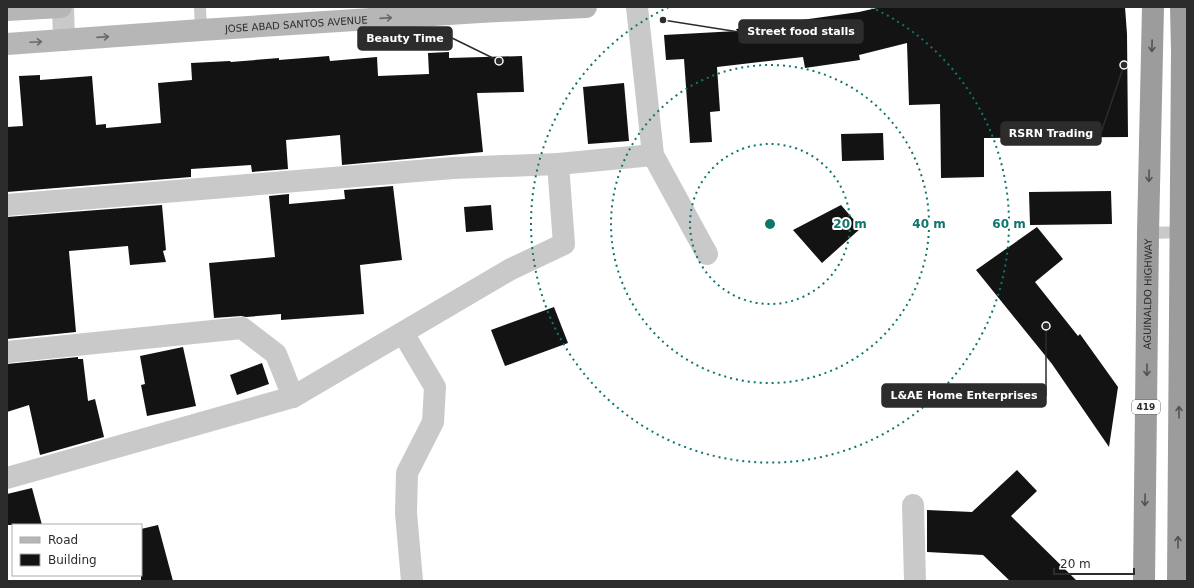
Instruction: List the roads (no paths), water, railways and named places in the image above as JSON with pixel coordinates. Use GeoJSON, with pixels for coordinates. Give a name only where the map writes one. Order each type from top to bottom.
{"type":"FeatureCollection","features":[{"type":"Feature","properties":{"kind":"highway","name":"AGUINALDO HIGHWAY"},"geometry":{"type":"LineString","coordinates":[[1144,581],[1148,233],[1153,7]]}},
{"type":"Feature","properties":{"kind":"highway"},"geometry":{"type":"LineString","coordinates":[[1178,581],[1184,232],[1181,7]]}},
{"type":"Feature","properties":{"kind":"main road"},"geometry":{"type":"LineString","coordinates":[[7,10],[62,7]]}},
{"type":"Feature","properties":{"kind":"main road","name":"JOSE ABAD SANTOS AVENUE"},"geometry":{"type":"LineString","coordinates":[[7,44],[480,10],[586,7]]}},
{"type":"Feature","properties":{"kind":"street"},"geometry":{"type":"LineString","coordinates":[[62,7],[64,40]]}},
{"type":"Feature","properties":{"kind":"street"},"geometry":{"type":"LineString","coordinates":[[637,7],[653,155],[707,254]]}},
{"type":"Feature","properties":{"kind":"street"},"geometry":{"type":"LineString","coordinates":[[7,205],[445,169],[558,164],[653,155]]}},
{"type":"Feature","properties":{"kind":"street"},"geometry":{"type":"LineString","coordinates":[[7,478],[293,397],[511,269],[564,244],[558,164]]}},
{"type":"Feature","properties":{"kind":"street"},"geometry":{"type":"LineString","coordinates":[[7,352],[242,328],[276,354],[293,397]]}},
{"type":"Feature","properties":{"kind":"street"},"geometry":{"type":"LineString","coordinates":[[403,333],[435,387],[433,422],[407,473],[406,513],[412,581]]}},
{"type":"Feature","properties":{"kind":"street"},"geometry":{"type":"LineString","coordinates":[[913,505],[915,581]]}},
{"type":"Feature","properties":{"kind":"lane"},"geometry":{"type":"LineString","coordinates":[[200,7],[201,30]]}},
{"type":"Feature","properties":{"kind":"lane"},"geometry":{"type":"LineString","coordinates":[[1148,233],[1184,232]]}},
{"type":"Feature","properties":{"kind":"place","name":"Street food stalls"},"geometry":{"type":"Point","coordinates":[663,20]}},
{"type":"Feature","properties":{"kind":"place","name":"Beauty Time"},"geometry":{"type":"Point","coordinates":[499,61]}},
{"type":"Feature","properties":{"kind":"place","name":"RSRN Trading"},"geometry":{"type":"Point","coordinates":[1124,65]}},
{"type":"Feature","properties":{"kind":"place","name":"L&AE Home Enterprises"},"geometry":{"type":"Point","coordinates":[1046,326]}}]}
